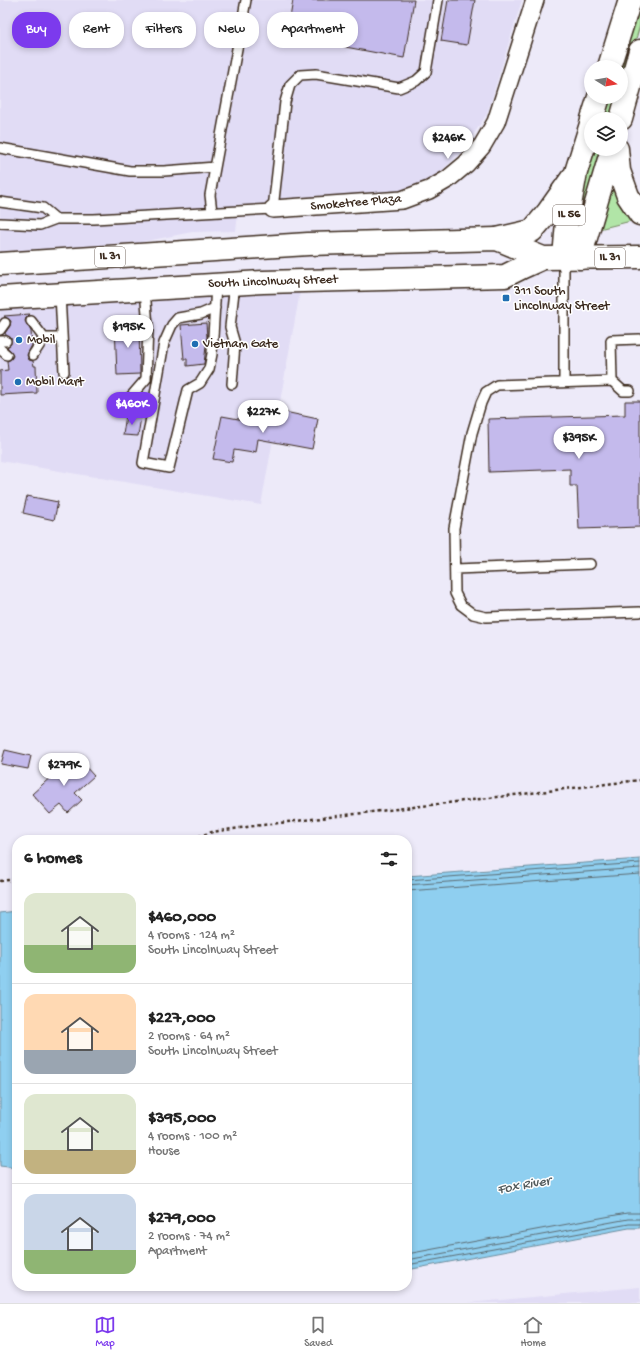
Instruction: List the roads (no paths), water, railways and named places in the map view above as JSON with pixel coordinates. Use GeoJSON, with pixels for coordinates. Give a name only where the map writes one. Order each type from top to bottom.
{"type":"FeatureCollection","features":[{"type":"Feature","properties":{"kind":"main road"},"geometry":{"type":"LineString","coordinates":[[611,60],[630,0]]}},
{"type":"Feature","properties":{"kind":"main road"},"geometry":{"type":"LineString","coordinates":[[623,112],[640,51]]}},
{"type":"Feature","properties":{"kind":"main road","name":"IL 56"},"geometry":{"type":"LineString","coordinates":[[562,258],[576,172],[584,146]]}},
{"type":"Feature","properties":{"kind":"main road"},"geometry":{"type":"LineString","coordinates":[[562,258],[609,156]]}},
{"type":"Feature","properties":{"kind":"main road"},"geometry":{"type":"LineString","coordinates":[[618,156],[619,172],[628,196],[640,214]]}},
{"type":"Feature","properties":{"kind":"main road"},"geometry":{"type":"LineString","coordinates":[[497,239],[532,231],[548,212],[576,172]]}},
{"type":"Feature","properties":{"kind":"main road","name":"South Lincolnway Street"},"geometry":{"type":"LineString","coordinates":[[0,264],[308,244],[497,239],[562,258]]}},
{"type":"Feature","properties":{"kind":"main road","name":"South Lincolnway Street"},"geometry":{"type":"LineString","coordinates":[[0,298],[225,283],[506,276],[523,267],[562,258],[640,257]]}},
{"type":"Feature","properties":{"kind":"street","name":"Smoketree Plaza"},"geometry":{"type":"LineString","coordinates":[[273,209],[402,200],[429,190],[448,179],[466,164],[482,146],[496,122],[535,0]]}},
{"type":"Feature","properties":{"kind":"lane"},"geometry":{"type":"LineString","coordinates":[[212,212],[210,194],[246,0]]}},
{"type":"Feature","properties":{"kind":"lane"},"geometry":{"type":"LineString","coordinates":[[0,222],[40,225],[56,219],[94,219],[273,209],[285,102],[290,85],[300,75],[316,74],[399,88],[416,81],[426,72],[438,0]]}},
{"type":"Feature","properties":{"kind":"lane"},"geometry":{"type":"LineString","coordinates":[[0,148],[130,171],[164,171],[215,167]]}},
{"type":"Feature","properties":{"kind":"lane"},"geometry":{"type":"LineString","coordinates":[[0,202],[43,208],[56,219]]}},
{"type":"Feature","properties":{"kind":"lane"},"geometry":{"type":"LineString","coordinates":[[562,258],[564,382]]}},
{"type":"Feature","properties":{"kind":"lane"},"geometry":{"type":"LineString","coordinates":[[215,308],[201,314],[178,318],[172,326],[164,343],[143,463],[169,468],[188,390],[200,383],[209,369],[212,354],[215,308],[225,283]]}},
{"type":"Feature","properties":{"kind":"lane"},"geometry":{"type":"LineString","coordinates":[[225,283],[230,327],[235,344],[232,384]]}},
{"type":"Feature","properties":{"kind":"lane"},"geometry":{"type":"LineString","coordinates":[[127,401],[146,380],[148,327],[145,289]]}},
{"type":"Feature","properties":{"kind":"lane"},"geometry":{"type":"LineString","coordinates":[[60,294],[64,372]]}},
{"type":"Feature","properties":{"kind":"lane"},"geometry":{"type":"LineString","coordinates":[[31,321],[44,338]]}},
{"type":"Feature","properties":{"kind":"lane"},"geometry":{"type":"LineString","coordinates":[[33,355],[44,338]]}},
{"type":"Feature","properties":{"kind":"lane"},"geometry":{"type":"LineString","coordinates":[[32,339],[62,338]]}},
{"type":"Feature","properties":{"kind":"lane"},"geometry":{"type":"LineString","coordinates":[[612,381],[611,340],[640,339]]}},
{"type":"Feature","properties":{"kind":"lane"},"geometry":{"type":"LineString","coordinates":[[630,391],[623,391],[612,381],[497,385],[486,392],[472,433],[454,528],[455,593],[461,605],[473,614],[486,618],[640,612]]}},
{"type":"Feature","properties":{"kind":"lane"},"geometry":{"type":"LineString","coordinates":[[455,569],[590,564]]}},
{"type":"Feature","properties":{"kind":"water","name":"Fox River"},"geometry":{"type":"Polygon","coordinates":[[[640,859],[640,1228],[629,1228],[412,1269],[412,876],[640,859]]]}},
{"type":"Feature","properties":{"kind":"water"},"geometry":{"type":"Polygon","coordinates":[[[12,912],[12,1167],[0,1166],[0,913],[12,912]]]}},
{"type":"Feature","properties":{"kind":"place","name":"311 South Lincolnway Street"},"geometry":{"type":"Point","coordinates":[506,298]}},
{"type":"Feature","properties":{"kind":"place","name":"Mobil"},"geometry":{"type":"Point","coordinates":[19,340]}},
{"type":"Feature","properties":{"kind":"place","name":"Vietnam Gate"},"geometry":{"type":"Point","coordinates":[195,344]}},
{"type":"Feature","properties":{"kind":"place","name":"Mobil Mart"},"geometry":{"type":"Point","coordinates":[18,382]}}]}
